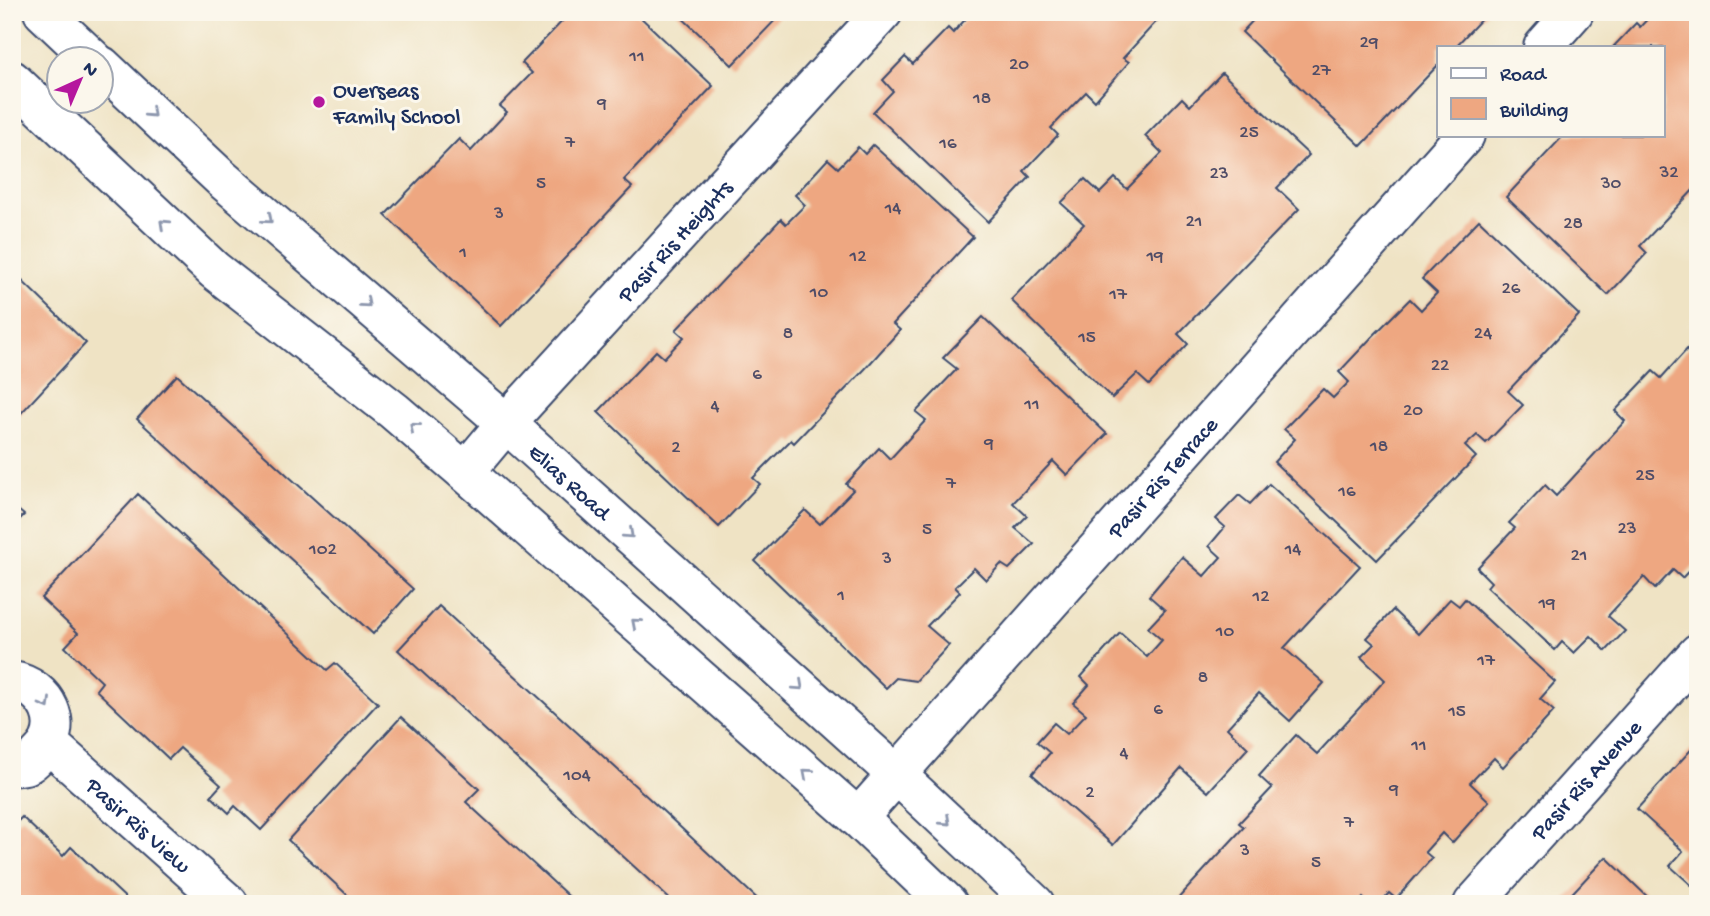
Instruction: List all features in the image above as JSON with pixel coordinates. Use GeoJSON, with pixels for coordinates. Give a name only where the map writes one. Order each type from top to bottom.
{"type":"FeatureCollection","features":[{"type":"Feature","properties":{"kind":"street"},"geometry":{"type":"LineString","coordinates":[[43,12],[79,46]]}},
{"type":"Feature","properties":{"kind":"street","name":"Pasir Ris Heights"},"geometry":{"type":"LineString","coordinates":[[465,472],[506,423],[883,12]]}},
{"type":"Feature","properties":{"kind":"street"},"geometry":{"type":"LineString","coordinates":[[1544,46],[1574,12]]}},
{"type":"Feature","properties":{"kind":"street","name":"Elias Road"},"geometry":{"type":"LineString","coordinates":[[116,79],[222,179],[506,423],[897,774],[1035,904]]}},
{"type":"Feature","properties":{"kind":"street"},"geometry":{"type":"LineString","coordinates":[[12,80],[214,270],[394,411],[465,472],[858,818],[948,904]]}},
{"type":"Feature","properties":{"kind":"street","name":"Pasir Ris Terrace"},"geometry":{"type":"LineString","coordinates":[[858,818],[1464,136]]}},
{"type":"Feature","properties":{"kind":"street","name":"Pasir Ris Avenue"},"geometry":{"type":"LineString","coordinates":[[1473,904],[1698,653]]}},
{"type":"Feature","properties":{"kind":"street"},"geometry":{"type":"LineString","coordinates":[[12,681],[37,690],[51,708],[53,726],[49,744],[30,763],[12,767]]}},
{"type":"Feature","properties":{"kind":"street","name":"Pasir Ris View"},"geometry":{"type":"LineString","coordinates":[[49,744],[229,904]]}},
{"type":"Feature","properties":{"kind":"building"},"geometry":{"type":"Polygon","coordinates":[[[571,12],[635,12],[713,86],[624,180],[632,187],[501,326],[385,215],[459,139],[471,151],[507,112],[500,106],[532,73],[522,63],[571,12]]]}},
{"type":"Feature","properties":{"kind":"building"},"geometry":{"type":"Polygon","coordinates":[[[676,12],[783,12],[732,65],[676,12]]]}},
{"type":"Feature","properties":{"kind":"building"},"geometry":{"type":"Polygon","coordinates":[[[972,12],[1165,12],[1123,58],[1129,62],[1095,101],[1086,92],[1051,128],[1058,135],[1024,171],[1030,177],[988,222],[873,112],[893,91],[883,80],[905,57],[913,64],[948,28],[953,33],[972,12]]]}},
{"type":"Feature","properties":{"kind":"building"},"geometry":{"type":"Polygon","coordinates":[[[1261,12],[1488,12],[1456,46],[1437,46],[1437,66],[1361,146],[1242,32],[1261,12]]]}},
{"type":"Feature","properties":{"kind":"building"},"geometry":{"type":"Polygon","coordinates":[[[1654,12],[1698,12],[1698,185],[1640,246],[1647,253],[1608,295],[1506,197],[1563,136],[1664,136],[1664,46],[1614,46],[1636,23],[1640,27],[1654,12]]]}},
{"type":"Feature","properties":{"kind":"building"},"geometry":{"type":"Polygon","coordinates":[[[1222,73],[1309,155],[1277,188],[1299,209],[1178,334],[1188,344],[1149,385],[1137,374],[1112,398],[1011,300],[1084,224],[1061,203],[1085,179],[1100,193],[1115,178],[1127,189],[1162,153],[1145,136],[1182,98],[1190,106],[1222,73]]]}},
{"type":"Feature","properties":{"kind":"building"},"geometry":{"type":"Polygon","coordinates":[[[873,145],[973,237],[893,324],[900,330],[865,369],[794,443],[791,440],[753,478],[760,484],[719,527],[598,412],[656,351],[664,358],[684,337],[676,330],[781,219],[786,224],[805,205],[795,195],[828,159],[838,168],[858,147],[865,154],[873,145]]]}},
{"type":"Feature","properties":{"kind":"building"},"geometry":{"type":"Polygon","coordinates":[[[1479,220],[1579,315],[1508,391],[1523,405],[1486,443],[1477,435],[1465,446],[1476,457],[1377,560],[1274,462],[1295,439],[1284,429],[1323,389],[1333,398],[1349,382],[1339,372],[1373,336],[1410,299],[1421,310],[1437,293],[1422,279],[1479,220]]]}},
{"type":"Feature","properties":{"kind":"building"},"geometry":{"type":"Polygon","coordinates":[[[12,271],[86,343],[12,423],[12,271]]]}},
{"type":"Feature","properties":{"kind":"building"},"geometry":{"type":"Polygon","coordinates":[[[983,317],[1107,434],[1067,475],[1053,461],[1013,503],[1027,516],[1015,528],[1034,544],[1009,569],[1001,564],[986,580],[974,568],[955,587],[960,592],[927,626],[949,645],[916,681],[896,678],[886,688],[755,561],[805,510],[820,524],[853,490],[846,484],[879,448],[890,459],[926,420],[916,412],[957,369],[943,358],[983,317]]]}},
{"type":"Feature","properties":{"kind":"building"},"geometry":{"type":"Polygon","coordinates":[[[1698,337],[1698,561],[1682,578],[1673,570],[1655,589],[1644,577],[1608,616],[1625,631],[1606,651],[1591,636],[1574,653],[1562,642],[1555,650],[1487,587],[1491,582],[1477,568],[1515,528],[1509,523],[1545,485],[1556,496],[1625,421],[1615,411],[1653,371],[1661,378],[1698,337]]]}},
{"type":"Feature","properties":{"kind":"building"},"geometry":{"type":"Polygon","coordinates":[[[177,375],[413,589],[373,634],[137,419],[177,375]]]}},
{"type":"Feature","properties":{"kind":"building"},"geometry":{"type":"Polygon","coordinates":[[[1269,484],[1360,566],[1284,648],[1324,683],[1290,721],[1259,693],[1227,728],[1248,748],[1208,792],[1181,768],[1113,845],[1032,774],[1050,753],[1037,742],[1054,723],[1067,734],[1086,714],[1073,703],[1089,685],[1081,677],[1120,633],[1147,657],[1162,640],[1148,628],[1165,610],[1149,596],[1182,557],[1204,576],[1221,557],[1209,546],[1225,527],[1216,519],[1239,495],[1250,504],[1269,484]]]}},
{"type":"Feature","properties":{"kind":"building"},"geometry":{"type":"Polygon","coordinates":[[[138,494],[327,670],[335,663],[378,703],[261,830],[235,806],[229,813],[211,796],[221,785],[180,748],[169,759],[96,690],[102,682],[65,647],[78,633],[41,598],[138,494]]]}},
{"type":"Feature","properties":{"kind":"building"},"geometry":{"type":"Polygon","coordinates":[[[12,505],[24,515],[12,527],[12,505]]]}},
{"type":"Feature","properties":{"kind":"building"},"geometry":{"type":"Polygon","coordinates":[[[1450,599],[1459,606],[1465,599],[1555,682],[1540,699],[1554,711],[1503,767],[1494,758],[1470,783],[1489,801],[1452,843],[1442,833],[1425,852],[1432,858],[1396,899],[1389,893],[1379,904],[1369,904],[1363,898],[1358,904],[1173,904],[1244,827],[1239,823],[1272,788],[1259,776],[1296,735],[1317,754],[1385,680],[1361,657],[1374,644],[1367,638],[1393,610],[1418,634],[1450,599]]]}},
{"type":"Feature","properties":{"kind":"building"},"geometry":{"type":"Polygon","coordinates":[[[439,606],[763,904],[675,904],[398,650],[439,606]]]}},
{"type":"Feature","properties":{"kind":"building"},"geometry":{"type":"Polygon","coordinates":[[[401,717],[479,789],[466,802],[577,904],[357,904],[288,840],[401,717]]]}},
{"type":"Feature","properties":{"kind":"building"},"geometry":{"type":"Polygon","coordinates":[[[1698,742],[1698,891],[1670,866],[1683,851],[1637,809],[1698,742]]]}},
{"type":"Feature","properties":{"kind":"building"},"geometry":{"type":"Polygon","coordinates":[[[22,817],[63,856],[71,847],[132,904],[12,904],[12,827],[22,817]]]}},
{"type":"Feature","properties":{"kind":"building"},"geometry":{"type":"Polygon","coordinates":[[[1606,857],[1655,904],[1562,904],[1606,857]]]}},
{"type":"Feature","properties":{"kind":"place","name":"Overseas Family School"},"geometry":{"type":"Point","coordinates":[319,102]}}]}
